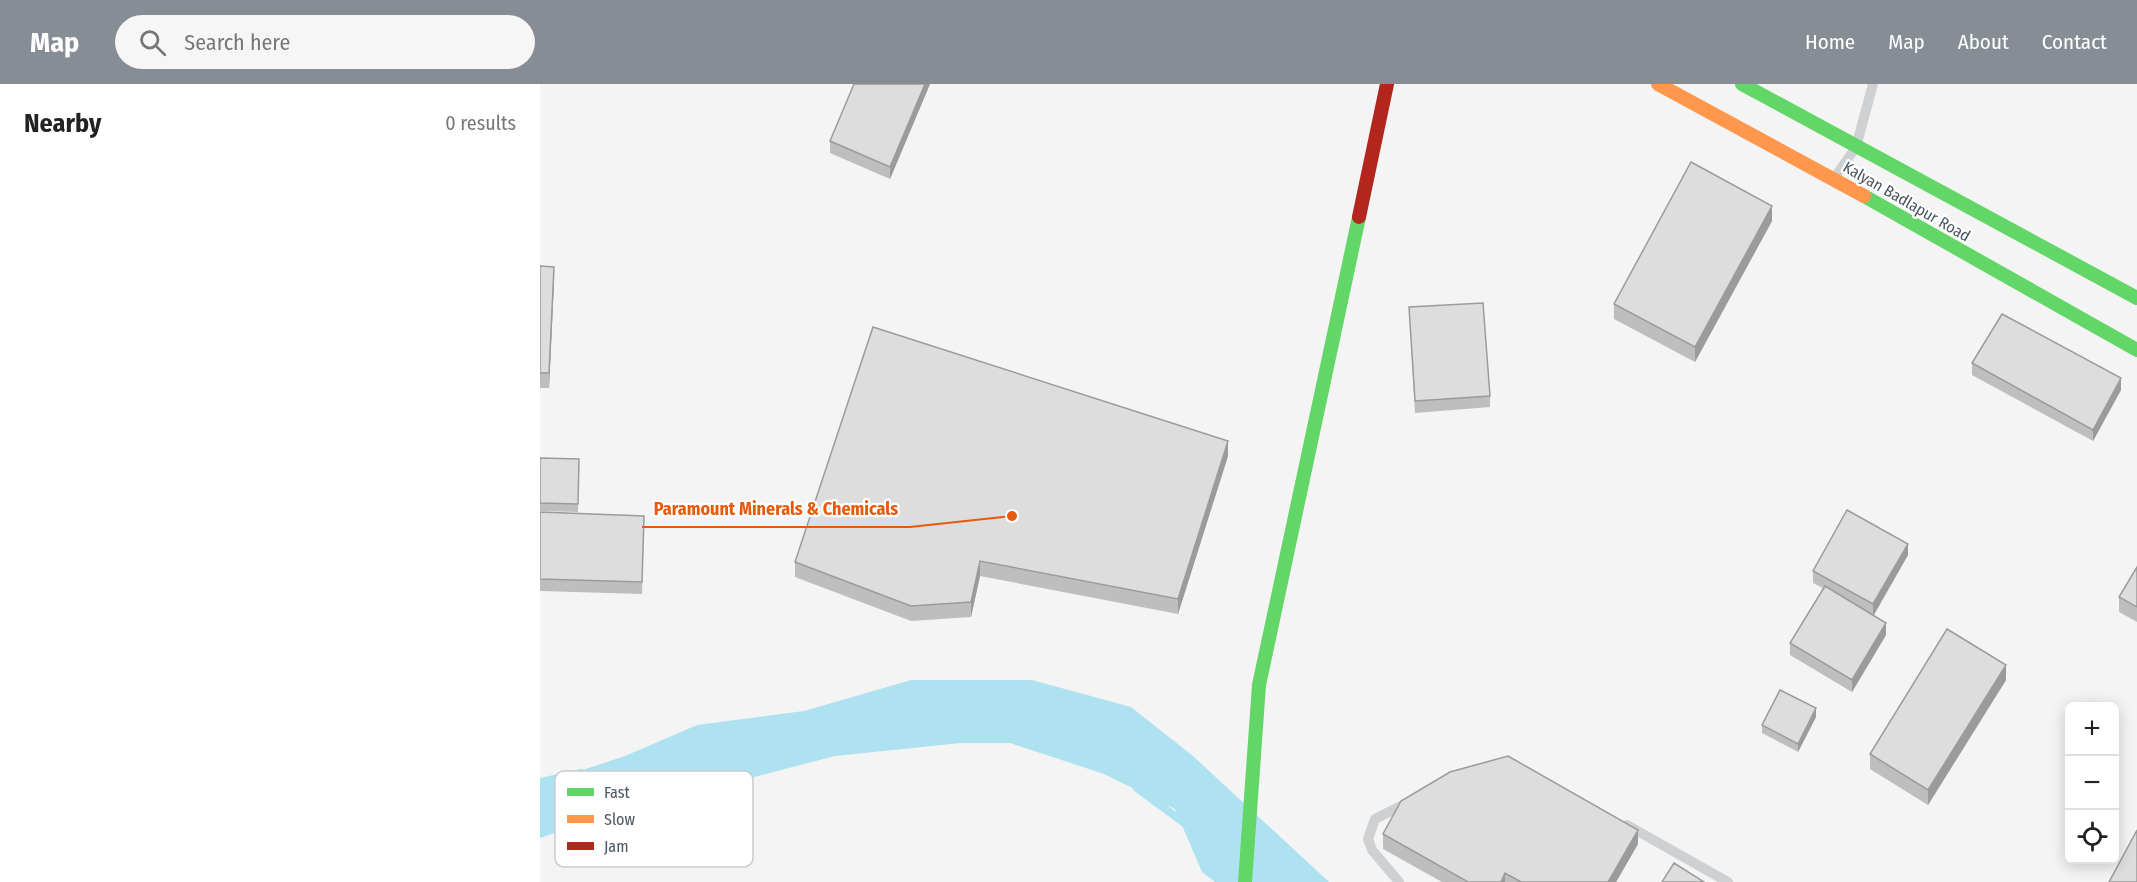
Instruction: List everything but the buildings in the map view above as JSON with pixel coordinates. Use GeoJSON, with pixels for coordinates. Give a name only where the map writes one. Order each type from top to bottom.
{"type":"FeatureCollection","features":[{"type":"Feature","properties":{"kind":"main road"},"geometry":{"type":"LineString","coordinates":[[1245,882],[1259,685],[1387,84]]}},
{"type":"Feature","properties":{"kind":"main road","name":"Kalyan Badlapur Road"},"geometry":{"type":"LineString","coordinates":[[1659,84],[2137,350]]}},
{"type":"Feature","properties":{"kind":"main road","name":"Kalyan Badlapur Road"},"geometry":{"type":"LineString","coordinates":[[1742,84],[2137,298]]}},
{"type":"Feature","properties":{"kind":"lane"},"geometry":{"type":"LineString","coordinates":[[1833,179],[1856,147],[1873,84]]}},
{"type":"Feature","properties":{"kind":"lane"},"geometry":{"type":"LineString","coordinates":[[1399,882],[1372,850],[1368,839],[1370,828],[1381,814],[1421,797]]}},
{"type":"Feature","properties":{"kind":"lane"},"geometry":{"type":"LineString","coordinates":[[1618,820],[1728,882]]}},
{"type":"Feature","properties":{"kind":"water"},"geometry":{"type":"Polygon","coordinates":[[[911,680],[1032,680],[1131,707],[1193,756],[1329,882],[1215,882],[1202,872],[1175,809],[1104,774],[1010,743],[961,743],[835,756],[753,777],[753,771],[579,771],[625,756],[697,725],[804,711],[911,680]]]}},
{"type":"Feature","properties":{"kind":"water"},"geometry":{"type":"Polygon","coordinates":[[[555,779],[555,833],[540,838],[540,784],[555,779]]]}},
{"type":"Feature","properties":{"kind":"waterway"},"geometry":{"type":"LineString","coordinates":[[540,782],[555,779]]}},
{"type":"Feature","properties":{"kind":"waterway"},"geometry":{"type":"LineString","coordinates":[[1137,788],[1187,825]]}},
{"type":"Feature","properties":{"kind":"traffic: fast"},"geometry":{"type":"LineString","coordinates":[[1742,84],[2137,298]]}},
{"type":"Feature","properties":{"kind":"traffic: fast"},"geometry":{"type":"LineString","coordinates":[[1864,196],[2137,350]]}},
{"type":"Feature","properties":{"kind":"traffic: fast"},"geometry":{"type":"LineString","coordinates":[[1245,882],[1259,685],[1359,217]]}},
{"type":"Feature","properties":{"kind":"traffic: slow"},"geometry":{"type":"LineString","coordinates":[[1658,84],[1864,196]]}},
{"type":"Feature","properties":{"kind":"traffic: jam"},"geometry":{"type":"LineString","coordinates":[[1359,217],[1387,84]]}},
{"type":"Feature","properties":{"kind":"place","name":"Paramount Minerals & Chemicals"},"geometry":{"type":"Point","coordinates":[1012,516]}}]}
